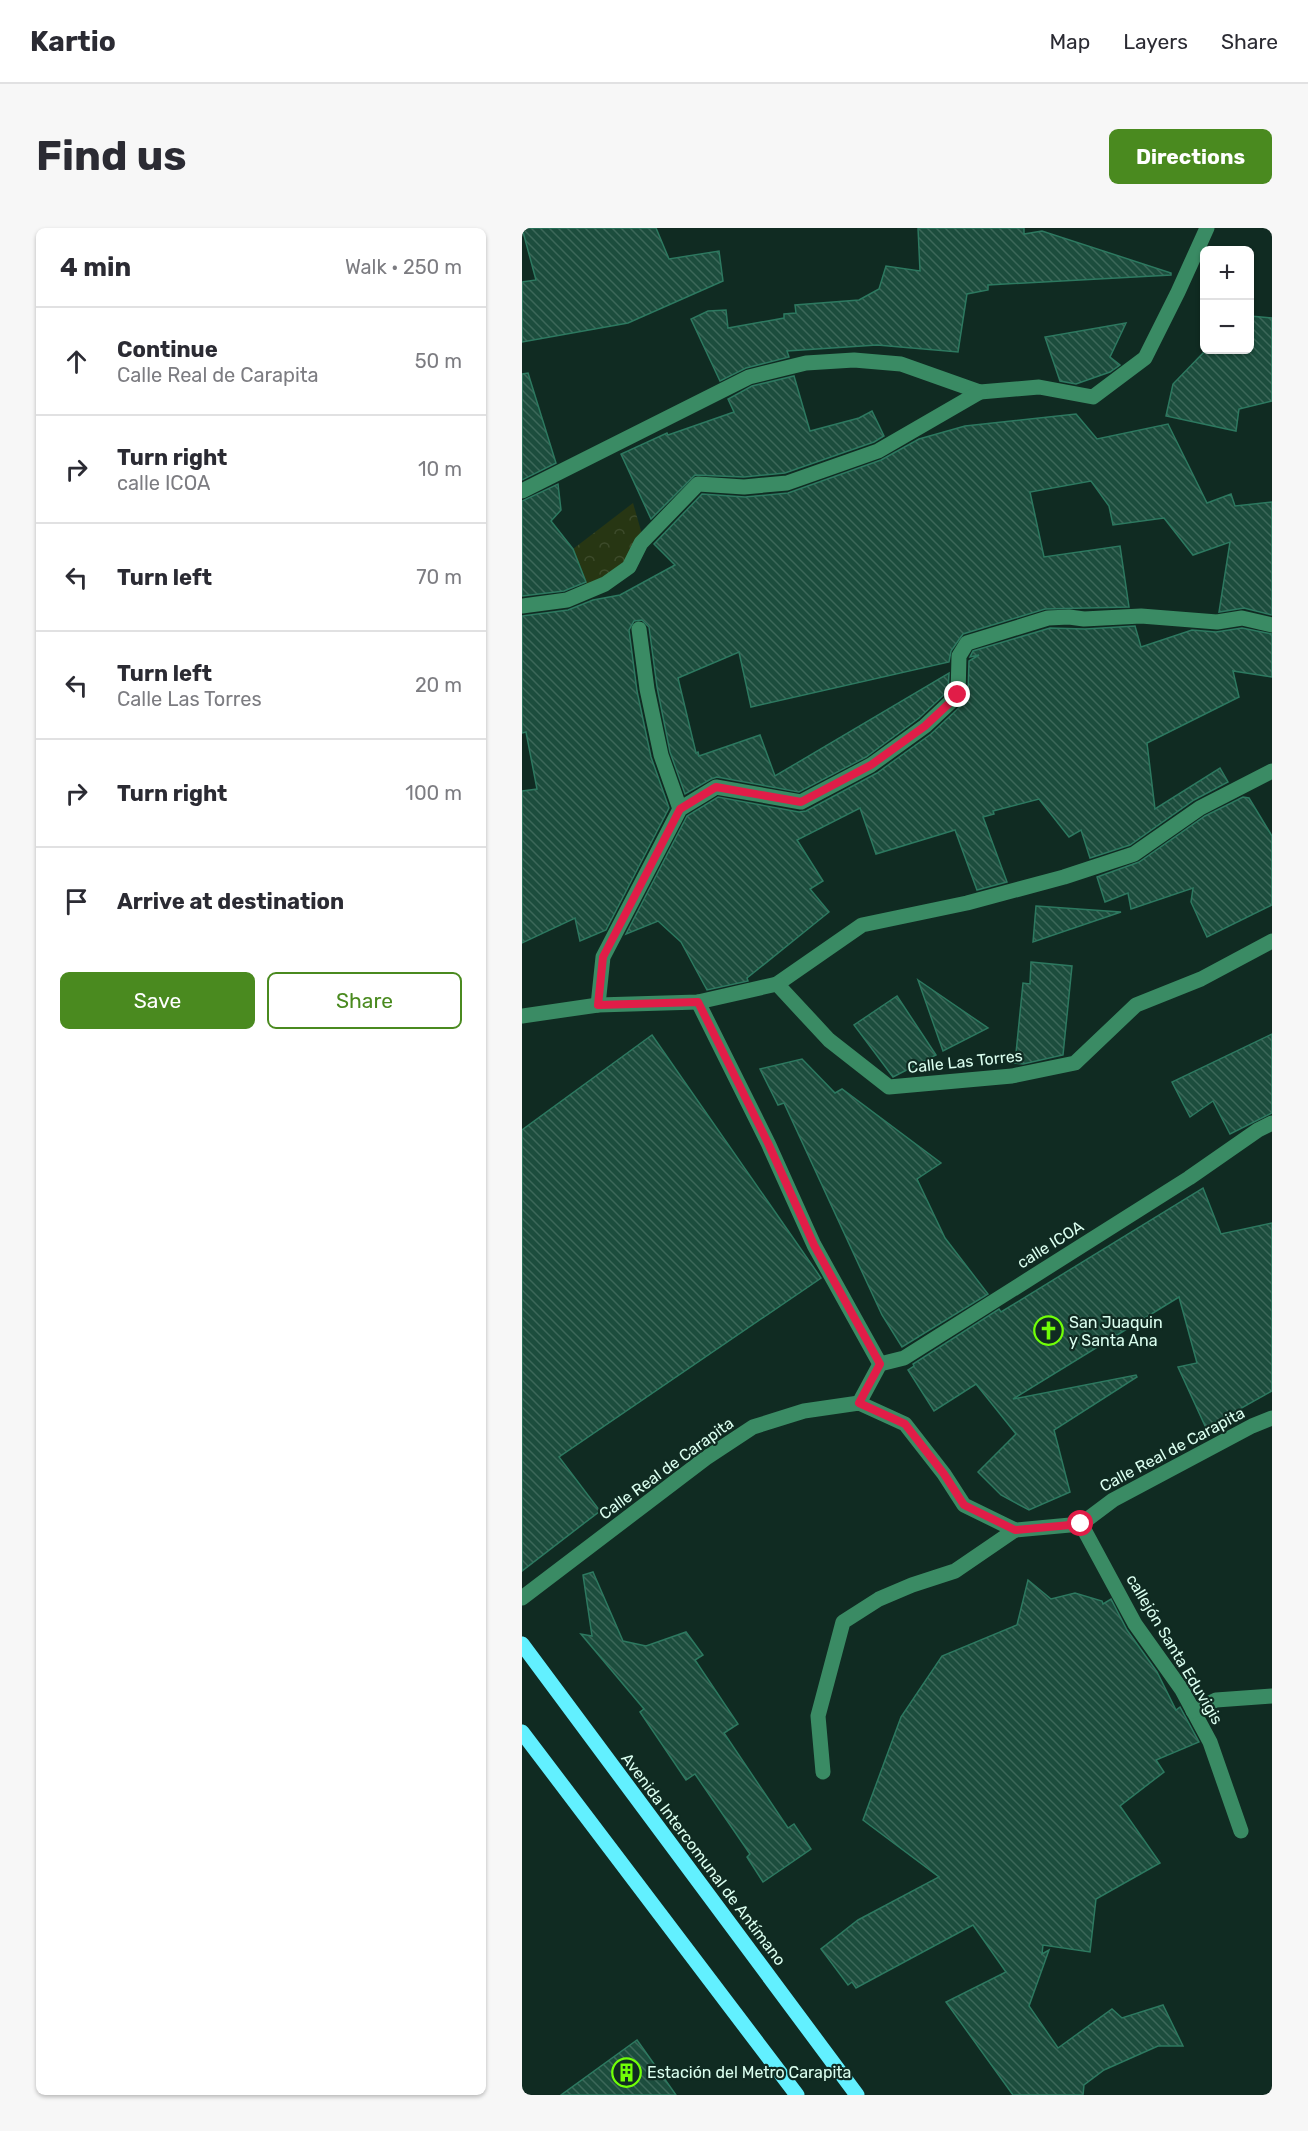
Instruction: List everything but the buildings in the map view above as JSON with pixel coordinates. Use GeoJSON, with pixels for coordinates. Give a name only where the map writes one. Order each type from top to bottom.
{"type":"FeatureCollection","features":[{"type":"Feature","properties":{"kind":"main road","name":"Avenida Intercomunal de Antímano"},"geometry":{"type":"LineString","coordinates":[[522,1644],[856,2095]]}},
{"type":"Feature","properties":{"kind":"main road"},"geometry":{"type":"LineString","coordinates":[[522,1731],[797,2095]]}},
{"type":"Feature","properties":{"kind":"street"},"geometry":{"type":"LineString","coordinates":[[522,491],[749,377],[806,363],[854,360],[901,364],[980,392],[1039,387],[1093,397],[1145,358],[1207,228]]}},
{"type":"Feature","properties":{"kind":"street"},"geometry":{"type":"LineString","coordinates":[[522,606],[567,600],[605,584],[630,567],[641,543],[698,484],[744,487],[787,483],[878,451],[980,392]]}},
{"type":"Feature","properties":{"kind":"street"},"geometry":{"type":"LineString","coordinates":[[598,1005],[603,957],[680,809],[716,787],[801,802],[871,765],[925,726],[958,695],[959,656],[967,643],[1048,618],[1150,616],[1217,622],[1242,618],[1272,625]]}},
{"type":"Feature","properties":{"kind":"street"},"geometry":{"type":"LineString","coordinates":[[639,629],[646,689],[661,755],[680,809]]}},
{"type":"Feature","properties":{"kind":"street"},"geometry":{"type":"LineString","coordinates":[[522,1016],[598,1005],[698,1002],[777,984],[862,925],[967,903],[1064,877],[1134,854],[1200,808],[1272,771]]}},
{"type":"Feature","properties":{"kind":"street","name":"Calle Las Torres"},"geometry":{"type":"LineString","coordinates":[[777,984],[829,1040],[889,1087],[1012,1076],[1075,1063],[1136,1005],[1201,980],[1272,941]]}},
{"type":"Feature","properties":{"kind":"street"},"geometry":{"type":"LineString","coordinates":[[698,1002],[768,1143],[814,1245],[880,1364],[859,1403],[905,1424],[944,1474],[964,1505],[1015,1530]]}},
{"type":"Feature","properties":{"kind":"street","name":"calle ICOA"},"geometry":{"type":"LineString","coordinates":[[880,1364],[904,1358],[1272,1123]]}},
{"type":"Feature","properties":{"kind":"street","name":"Calle Real de Carapita"},"geometry":{"type":"LineString","coordinates":[[522,1598],[706,1458],[753,1427],[804,1411],[859,1403]]}},
{"type":"Feature","properties":{"kind":"street","name":"Calle Real de Carapita"},"geometry":{"type":"LineString","coordinates":[[1081,1524],[1113,1500],[1252,1426],[1272,1418]]}},
{"type":"Feature","properties":{"kind":"street"},"geometry":{"type":"LineString","coordinates":[[823,1772],[818,1716],[843,1622],[879,1599],[955,1571],[1015,1530],[1081,1524]]}},
{"type":"Feature","properties":{"kind":"street","name":"callejón Santa Eduvigis"},"geometry":{"type":"LineString","coordinates":[[1081,1524],[1135,1623],[1182,1690],[1210,1743],[1241,1831]]}},
{"type":"Feature","properties":{"kind":"street"},"geometry":{"type":"LineString","coordinates":[[1193,1711],[1216,1700],[1272,1696]]}},
{"type":"Feature","properties":{"kind":"green space"},"geometry":{"type":"Polygon","coordinates":[[[633,503],[646,548],[589,591],[573,549],[633,503]]]}},
{"type":"Feature","properties":{"kind":"place","name":"San Juaquin y Santa Ana"},"geometry":{"type":"Point","coordinates":[1048,1331]}},
{"type":"Feature","properties":{"kind":"place","name":"Estación del Metro Carapita"},"geometry":{"type":"Point","coordinates":[626,2072]}},
{"type":"Feature","properties":{"kind":"route"},"geometry":{"type":"LineString","coordinates":[[958,695],[925,726],[871,765],[801,802],[716,787],[680,809],[603,957],[598,1005],[698,1002],[768,1143],[814,1245],[880,1364],[859,1403],[905,1424],[944,1474],[964,1505],[1015,1530],[1081,1524]]}}]}
